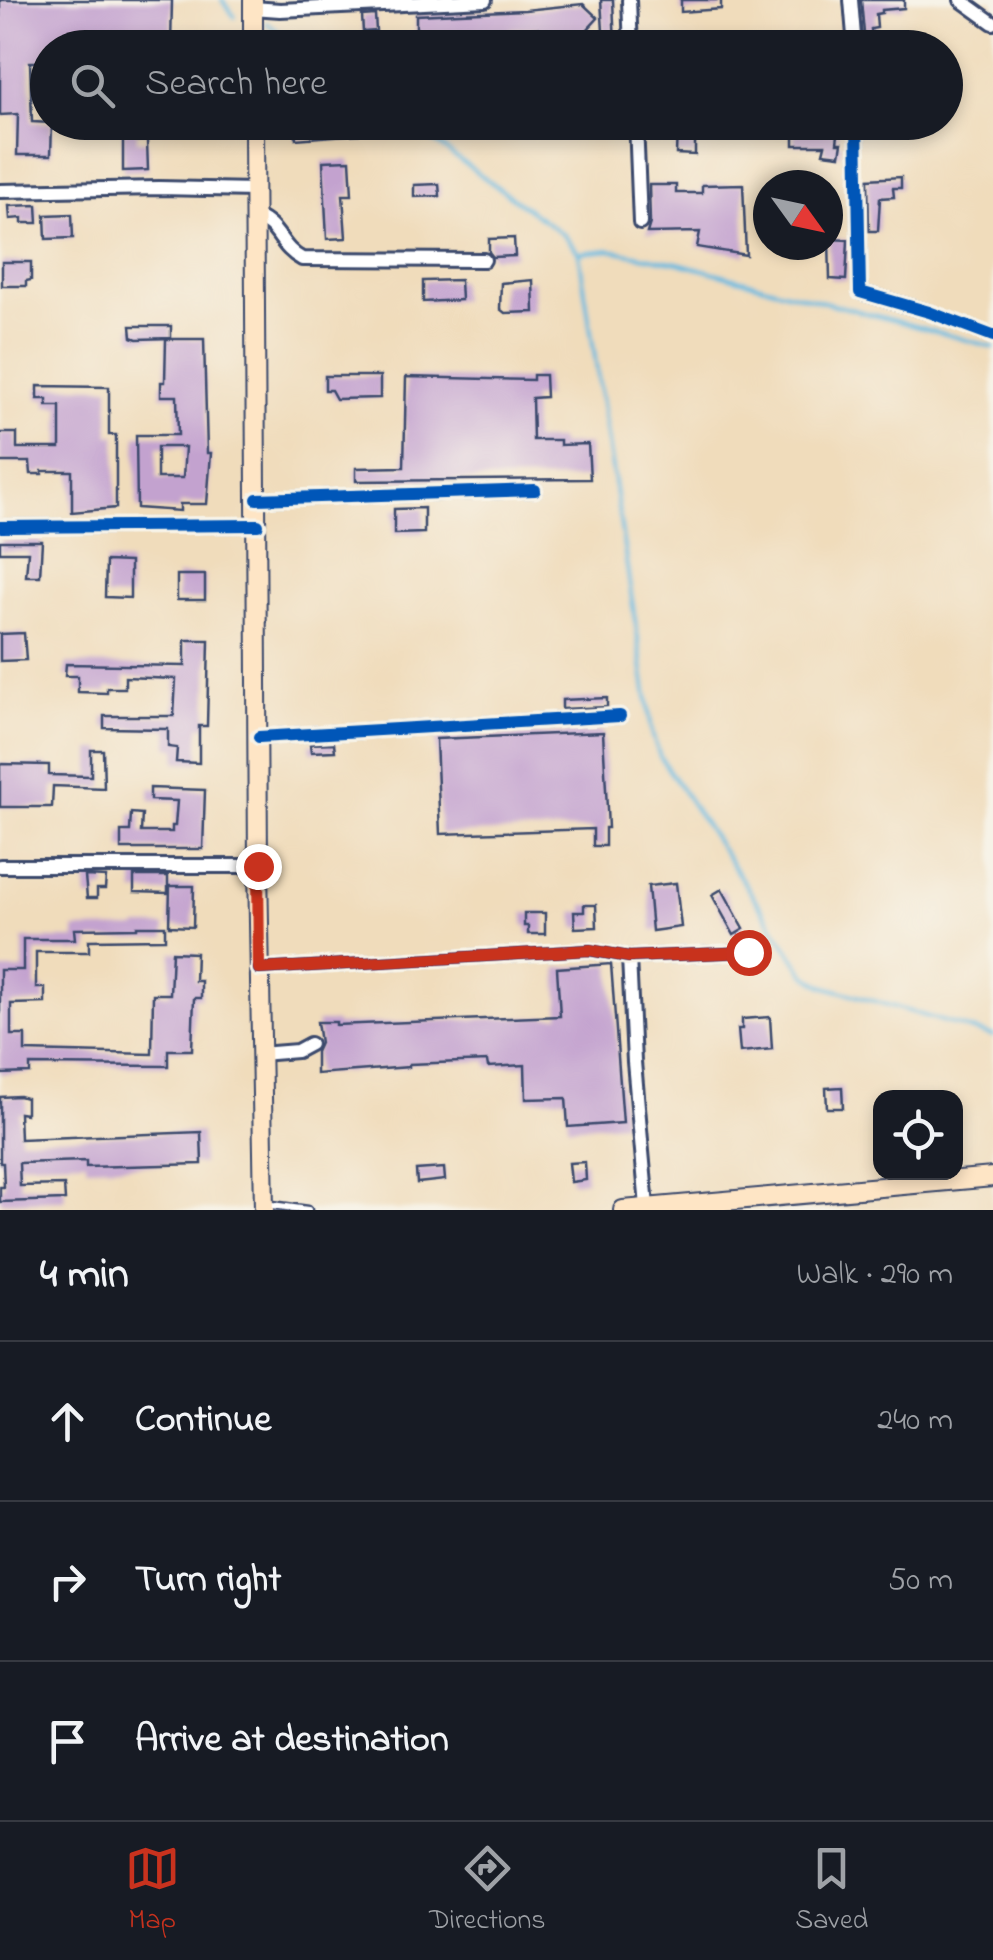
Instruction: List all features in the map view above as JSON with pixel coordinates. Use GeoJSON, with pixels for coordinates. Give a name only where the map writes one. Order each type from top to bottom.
{"type":"FeatureCollection","features":[{"type":"Feature","properties":{"kind":"main road"},"geometry":{"type":"LineString","coordinates":[[253,4],[253,30]]}},
{"type":"Feature","properties":{"kind":"main road"},"geometry":{"type":"LineString","coordinates":[[254,140],[264,1207]]}},
{"type":"Feature","properties":{"kind":"main road"},"geometry":{"type":"LineString","coordinates":[[963,1177],[993,1176]]}},
{"type":"Feature","properties":{"kind":"main road"},"geometry":{"type":"LineString","coordinates":[[623,1210],[892,1180]]}},
{"type":"Feature","properties":{"kind":"street"},"geometry":{"type":"LineString","coordinates":[[253,4],[485,0]]}},
{"type":"Feature","properties":{"kind":"street"},"geometry":{"type":"LineString","coordinates":[[628,0],[630,30]]}},
{"type":"Feature","properties":{"kind":"street"},"geometry":{"type":"LineString","coordinates":[[852,0],[854,30]]}},
{"type":"Feature","properties":{"kind":"street"},"geometry":{"type":"LineString","coordinates":[[961,0],[993,23]]}},
{"type":"Feature","properties":{"kind":"street"},"geometry":{"type":"LineString","coordinates":[[637,140],[640,223]]}},
{"type":"Feature","properties":{"kind":"street"},"geometry":{"type":"LineString","coordinates":[[857,140],[860,292],[993,336]]}},
{"type":"Feature","properties":{"kind":"street"},"geometry":{"type":"LineString","coordinates":[[0,191],[255,190]]}},
{"type":"Feature","properties":{"kind":"street"},"geometry":{"type":"LineString","coordinates":[[255,216],[275,226],[289,252],[302,259],[484,260]]}},
{"type":"Feature","properties":{"kind":"street"},"geometry":{"type":"LineString","coordinates":[[258,499],[535,490]]}},
{"type":"Feature","properties":{"kind":"street"},"geometry":{"type":"LineString","coordinates":[[0,528],[258,525]]}},
{"type":"Feature","properties":{"kind":"street"},"geometry":{"type":"LineString","coordinates":[[259,736],[620,716]]}},
{"type":"Feature","properties":{"kind":"street"},"geometry":{"type":"LineString","coordinates":[[0,866],[258,866]]}},
{"type":"Feature","properties":{"kind":"street"},"geometry":{"type":"LineString","coordinates":[[259,969],[590,950],[629,957],[748,952]]}},
{"type":"Feature","properties":{"kind":"street"},"geometry":{"type":"LineString","coordinates":[[629,957],[647,1207]]}},
{"type":"Feature","properties":{"kind":"street"},"geometry":{"type":"LineString","coordinates":[[260,1054],[297,1051],[310,1044]]}},
{"type":"Feature","properties":{"kind":"lane"},"geometry":{"type":"LineString","coordinates":[[264,1207],[308,1210]]}},
{"type":"Feature","properties":{"kind":"building"},"geometry":{"type":"Polygon","coordinates":[[[0,0],[172,0],[171,30],[30,30],[30,140],[51,140],[51,155],[17,155],[18,114],[0,115],[0,0]]]}},
{"type":"Feature","properties":{"kind":"building"},"geometry":{"type":"Polygon","coordinates":[[[601,0],[613,0],[614,30],[603,30],[601,0]]]}},
{"type":"Feature","properties":{"kind":"building"},"geometry":{"type":"Polygon","coordinates":[[[681,0],[721,0],[721,9],[681,12],[681,0]]]}},
{"type":"Feature","properties":{"kind":"building"},"geometry":{"type":"Polygon","coordinates":[[[861,0],[904,0],[904,8],[882,10],[876,14],[877,28],[864,30],[861,0]]]}},
{"type":"Feature","properties":{"kind":"building"},"geometry":{"type":"Polygon","coordinates":[[[583,4],[598,18],[587,30],[416,30],[416,15],[583,4]]]}},
{"type":"Feature","properties":{"kind":"building"},"geometry":{"type":"Polygon","coordinates":[[[375,15],[376,30],[363,30],[362,16],[375,15]]]}},
{"type":"Feature","properties":{"kind":"building"},"geometry":{"type":"Polygon","coordinates":[[[123,140],[147,141],[148,170],[123,171],[123,140]]]}},
{"type":"Feature","properties":{"kind":"building"},"geometry":{"type":"Polygon","coordinates":[[[677,140],[695,140],[695,155],[676,154],[677,140]]]}},
{"type":"Feature","properties":{"kind":"building"},"geometry":{"type":"Polygon","coordinates":[[[794,140],[842,143],[840,155],[823,153],[825,145],[794,145],[794,140]]]}},
{"type":"Feature","properties":{"kind":"building"},"geometry":{"type":"Polygon","coordinates":[[[350,160],[352,195],[343,195],[346,238],[327,239],[323,161],[350,160]]]}},
{"type":"Feature","properties":{"kind":"building"},"geometry":{"type":"Polygon","coordinates":[[[901,177],[901,188],[893,188],[894,197],[880,198],[878,231],[869,231],[868,179],[901,177]]]}},
{"type":"Feature","properties":{"kind":"building"},"geometry":{"type":"Polygon","coordinates":[[[439,184],[440,196],[414,197],[414,185],[439,184]]]}},
{"type":"Feature","properties":{"kind":"building"},"geometry":{"type":"Polygon","coordinates":[[[743,184],[746,255],[697,247],[700,232],[647,233],[649,185],[676,185],[676,193],[702,193],[702,185],[743,184]]]}},
{"type":"Feature","properties":{"kind":"building"},"geometry":{"type":"Polygon","coordinates":[[[37,205],[38,223],[10,219],[9,206],[37,205]]]}},
{"type":"Feature","properties":{"kind":"building"},"geometry":{"type":"Polygon","coordinates":[[[72,214],[73,238],[46,239],[45,215],[72,214]]]}},
{"type":"Feature","properties":{"kind":"building"},"geometry":{"type":"Polygon","coordinates":[[[514,238],[515,256],[493,257],[489,252],[489,239],[514,238]]]}},
{"type":"Feature","properties":{"kind":"building"},"geometry":{"type":"Polygon","coordinates":[[[843,240],[848,240],[846,280],[830,279],[830,260],[843,260],[843,240]]]}},
{"type":"Feature","properties":{"kind":"building"},"geometry":{"type":"Polygon","coordinates":[[[2,262],[31,262],[31,280],[26,281],[26,286],[2,286],[2,262]]]}},
{"type":"Feature","properties":{"kind":"building"},"geometry":{"type":"Polygon","coordinates":[[[460,280],[461,300],[423,302],[423,281],[460,280]]]}},
{"type":"Feature","properties":{"kind":"building"},"geometry":{"type":"Polygon","coordinates":[[[533,280],[534,312],[505,313],[500,309],[501,283],[533,280]]]}},
{"type":"Feature","properties":{"kind":"building"},"geometry":{"type":"Polygon","coordinates":[[[131,326],[171,326],[171,338],[137,339],[132,337],[131,326]]]}},
{"type":"Feature","properties":{"kind":"building"},"geometry":{"type":"Polygon","coordinates":[[[166,339],[204,339],[207,453],[211,453],[207,504],[180,504],[180,511],[137,508],[136,435],[178,435],[177,396],[161,396],[161,382],[165,382],[166,339]],[[157,447],[157,478],[183,478],[185,447],[157,447]]]}},
{"type":"Feature","properties":{"kind":"building"},"geometry":{"type":"Polygon","coordinates":[[[533,375],[545,375],[546,397],[532,398],[533,440],[560,440],[560,445],[588,444],[590,479],[356,481],[356,468],[404,467],[406,377],[533,380],[533,375]]]}},
{"type":"Feature","properties":{"kind":"building"},"geometry":{"type":"Polygon","coordinates":[[[325,376],[380,376],[380,398],[336,399],[331,390],[325,390],[325,376]]]}},
{"type":"Feature","properties":{"kind":"building"},"geometry":{"type":"Polygon","coordinates":[[[38,386],[109,387],[109,435],[116,435],[116,508],[72,512],[72,471],[31,474],[30,462],[0,462],[0,433],[17,433],[17,448],[60,448],[60,406],[47,406],[47,399],[38,399],[38,386]]]}},
{"type":"Feature","properties":{"kind":"building"},"geometry":{"type":"Polygon","coordinates":[[[424,508],[424,533],[394,534],[394,509],[424,508]]]}},
{"type":"Feature","properties":{"kind":"building"},"geometry":{"type":"Polygon","coordinates":[[[0,541],[42,541],[40,576],[26,576],[28,552],[0,552],[0,541]]]}},
{"type":"Feature","properties":{"kind":"building"},"geometry":{"type":"Polygon","coordinates":[[[106,561],[130,562],[130,598],[105,597],[106,561]]]}},
{"type":"Feature","properties":{"kind":"building"},"geometry":{"type":"Polygon","coordinates":[[[177,575],[205,575],[205,600],[177,600],[177,575]]]}},
{"type":"Feature","properties":{"kind":"building"},"geometry":{"type":"Polygon","coordinates":[[[24,633],[26,660],[0,661],[0,634],[24,633]]]}},
{"type":"Feature","properties":{"kind":"building"},"geometry":{"type":"Polygon","coordinates":[[[185,640],[209,640],[207,726],[199,726],[199,763],[176,762],[177,748],[168,747],[168,729],[104,728],[104,716],[174,716],[176,679],[125,677],[125,688],[107,688],[107,693],[78,692],[78,676],[65,676],[66,664],[185,666],[185,640]]]}},
{"type":"Feature","properties":{"kind":"building"},"geometry":{"type":"Polygon","coordinates":[[[607,698],[607,707],[562,709],[562,700],[607,698]]]}},
{"type":"Feature","properties":{"kind":"building"},"geometry":{"type":"Polygon","coordinates":[[[603,732],[608,828],[605,846],[593,846],[593,829],[440,834],[436,739],[603,732]]]}},
{"type":"Feature","properties":{"kind":"building"},"geometry":{"type":"Polygon","coordinates":[[[334,743],[335,751],[311,752],[310,744],[334,743]]]}},
{"type":"Feature","properties":{"kind":"building"},"geometry":{"type":"Polygon","coordinates":[[[91,750],[103,750],[104,788],[53,786],[52,807],[0,807],[0,764],[49,765],[49,775],[91,776],[91,750]]]}},
{"type":"Feature","properties":{"kind":"building"},"geometry":{"type":"Polygon","coordinates":[[[150,788],[205,790],[203,849],[121,849],[121,831],[130,831],[131,813],[142,814],[141,832],[172,832],[175,826],[177,801],[150,800],[150,788]]]}},
{"type":"Feature","properties":{"kind":"building"},"geometry":{"type":"Polygon","coordinates":[[[85,876],[106,877],[105,889],[97,889],[97,898],[87,898],[85,876]]]}},
{"type":"Feature","properties":{"kind":"building"},"geometry":{"type":"Polygon","coordinates":[[[134,876],[168,876],[168,893],[134,892],[134,876]]]}},
{"type":"Feature","properties":{"kind":"building"},"geometry":{"type":"Polygon","coordinates":[[[676,883],[681,927],[652,931],[648,886],[676,883]]]}},
{"type":"Feature","properties":{"kind":"building"},"geometry":{"type":"Polygon","coordinates":[[[170,886],[194,886],[193,927],[169,926],[170,886]]]}},
{"type":"Feature","properties":{"kind":"building"},"geometry":{"type":"Polygon","coordinates":[[[722,889],[744,929],[734,935],[712,895],[722,889]]]}},
{"type":"Feature","properties":{"kind":"building"},"geometry":{"type":"Polygon","coordinates":[[[584,905],[596,905],[597,927],[575,928],[574,912],[584,912],[584,905]]]}},
{"type":"Feature","properties":{"kind":"building"},"geometry":{"type":"Polygon","coordinates":[[[524,913],[545,913],[545,934],[528,934],[524,913]]]}},
{"type":"Feature","properties":{"kind":"building"},"geometry":{"type":"Polygon","coordinates":[[[165,926],[165,939],[89,940],[89,952],[36,952],[36,988],[45,988],[45,1003],[11,1004],[11,1035],[25,1035],[25,1051],[152,1054],[153,994],[170,994],[172,952],[196,953],[195,981],[201,981],[201,998],[194,998],[192,1050],[168,1050],[168,1066],[30,1065],[30,1073],[0,1074],[0,970],[23,970],[23,939],[75,939],[74,929],[165,926]]]}},
{"type":"Feature","properties":{"kind":"building"},"geometry":{"type":"Polygon","coordinates":[[[611,964],[623,1123],[568,1127],[566,1098],[526,1099],[525,1065],[488,1067],[487,1061],[409,1064],[316,1074],[320,1043],[317,1022],[336,1025],[560,1016],[557,968],[611,964]]]}},
{"type":"Feature","properties":{"kind":"building"},"geometry":{"type":"Polygon","coordinates":[[[770,1017],[772,1049],[740,1052],[738,1029],[742,1029],[742,1019],[770,1017]]]}},
{"type":"Feature","properties":{"kind":"building"},"geometry":{"type":"Polygon","coordinates":[[[842,1087],[843,1108],[827,1108],[826,1088],[842,1087]]]}},
{"type":"Feature","properties":{"kind":"building"},"geometry":{"type":"Polygon","coordinates":[[[0,1097],[26,1098],[26,1114],[19,1113],[20,1139],[201,1132],[202,1164],[86,1167],[86,1161],[19,1163],[20,1186],[64,1185],[65,1200],[0,1202],[0,1187],[4,1187],[0,1097]]]}},
{"type":"Feature","properties":{"kind":"building"},"geometry":{"type":"Polygon","coordinates":[[[585,1162],[586,1180],[571,1182],[569,1163],[585,1162]]]}},
{"type":"Feature","properties":{"kind":"building"},"geometry":{"type":"Polygon","coordinates":[[[444,1168],[445,1180],[417,1183],[416,1170],[444,1168]]]}},
{"type":"Feature","properties":{"kind":"waterway"},"geometry":{"type":"LineString","coordinates":[[222,0],[235,17]]}},
{"type":"Feature","properties":{"kind":"waterway"},"geometry":{"type":"LineString","coordinates":[[267,23],[277,30]]}},
{"type":"Feature","properties":{"kind":"waterway"},"geometry":{"type":"LineString","coordinates":[[432,140],[564,235],[579,253],[653,737],[660,757],[805,974],[823,986],[993,1036]]}},
{"type":"Feature","properties":{"kind":"waterway"},"geometry":{"type":"LineString","coordinates":[[579,253],[610,250],[678,263],[993,347]]}},
{"type":"Feature","properties":{"kind":"cycle path"},"geometry":{"type":"LineString","coordinates":[[857,140],[860,292],[993,336]]}},
{"type":"Feature","properties":{"kind":"cycle path"},"geometry":{"type":"LineString","coordinates":[[257,499],[535,490]]}},
{"type":"Feature","properties":{"kind":"cycle path"},"geometry":{"type":"LineString","coordinates":[[0,527],[258,525]]}},
{"type":"Feature","properties":{"kind":"cycle path"},"geometry":{"type":"LineString","coordinates":[[259,737],[620,716]]}},
{"type":"Feature","properties":{"kind":"cycle path"},"geometry":{"type":"LineString","coordinates":[[259,969],[589,950],[629,957],[748,952]]}},
{"type":"Feature","properties":{"kind":"route"},"geometry":{"type":"LineString","coordinates":[[258,866],[259,969],[590,950],[629,957],[748,952]]}}]}
